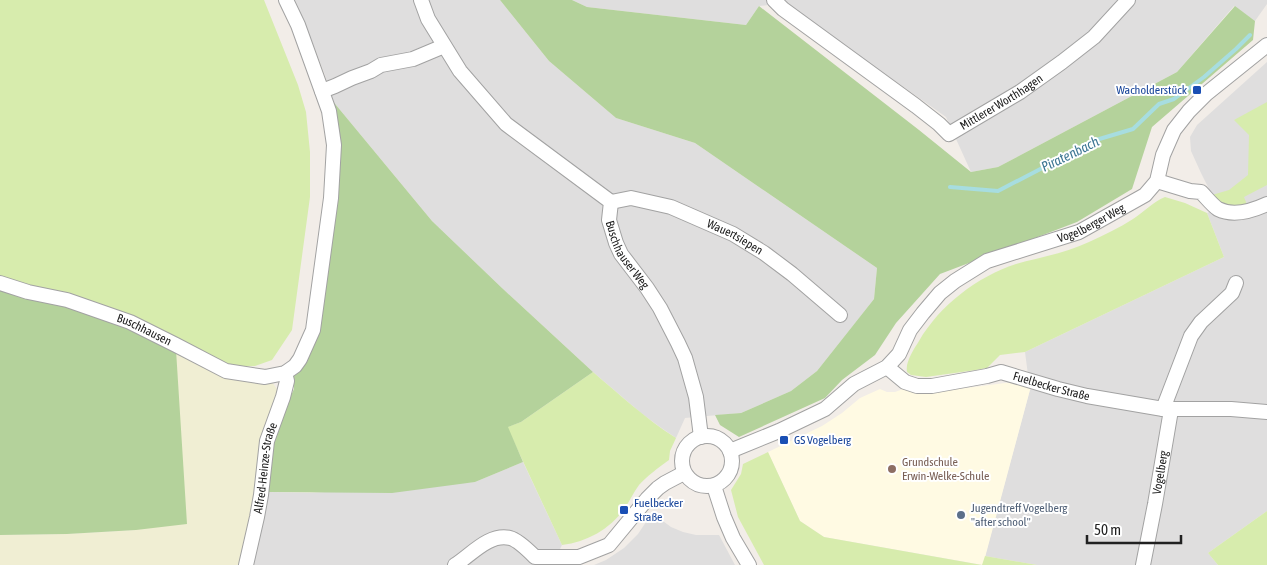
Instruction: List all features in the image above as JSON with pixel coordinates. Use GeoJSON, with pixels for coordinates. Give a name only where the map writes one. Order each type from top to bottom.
{"type":"FeatureCollection","features":[{"type":"Feature","properties":{"kind":"street"},"geometry":{"type":"LineString","coordinates":[[285,373],[295,366],[300,359],[313,330],[331,198],[334,145],[329,111],[298,25],[286,0]]}},
{"type":"Feature","properties":{"kind":"street","name":"Buschhauser Weg"},"geometry":{"type":"LineString","coordinates":[[421,0],[428,19],[460,71],[506,124],[611,202],[609,220],[616,243],[660,308],[685,358],[696,396],[701,437]]}},
{"type":"Feature","properties":{"kind":"street","name":"Mittlerer Worthhagen"},"geometry":{"type":"LineString","coordinates":[[774,0],[784,10],[916,106],[949,134],[1020,92],[1062,62],[1094,36],[1128,0]]}},
{"type":"Feature","properties":{"kind":"street"},"geometry":{"type":"LineString","coordinates":[[1267,45],[1206,94],[1189,111],[1174,130],[1163,155],[1157,182],[1201,192],[1217,208],[1234,213],[1254,210],[1267,204]]}},
{"type":"Feature","properties":{"kind":"street"},"geometry":{"type":"LineString","coordinates":[[322,91],[381,65],[413,59],[444,46]]}},
{"type":"Feature","properties":{"kind":"street","name":"Vogelberger Weg"},"geometry":{"type":"LineString","coordinates":[[887,367],[899,354],[910,330],[923,313],[940,293],[955,280],[987,261],[1079,232],[1145,195],[1157,182]]}},
{"type":"Feature","properties":{"kind":"street","name":"Wauertsiepen"},"geometry":{"type":"LineString","coordinates":[[611,202],[631,198],[671,207],[733,234],[764,253],[792,274],[840,315]]}},
{"type":"Feature","properties":{"kind":"street","name":"Buschhausen"},"geometry":{"type":"LineString","coordinates":[[0,283],[28,292],[67,300],[130,322],[226,371],[265,377],[285,373]]}},
{"type":"Feature","properties":{"kind":"street"},"geometry":{"type":"LineString","coordinates":[[1167,409],[1191,336],[1201,322],[1232,293],[1236,283]]}},
{"type":"Feature","properties":{"kind":"street"},"geometry":{"type":"LineString","coordinates":[[730,451],[826,409],[854,384],[887,367]]}},
{"type":"Feature","properties":{"kind":"street","name":"Fuelbecker Straße"},"geometry":{"type":"LineString","coordinates":[[887,367],[905,382],[917,386],[932,386],[1001,372],[1016,378],[1080,394],[1167,409],[1267,412]]}},
{"type":"Feature","properties":{"kind":"street","name":"Alfred-Heinze-Straße"},"geometry":{"type":"LineString","coordinates":[[246,565],[261,495],[267,440],[283,397],[287,381],[285,373]]}},
{"type":"Feature","properties":{"kind":"street","name":"Vogelberg"},"geometry":{"type":"LineString","coordinates":[[1142,565],[1156,504],[1167,409]]}},
{"type":"Feature","properties":{"kind":"street"},"geometry":{"type":"LineString","coordinates":[[711,437],[719,439],[730,451],[732,459],[728,476],[714,486],[700,486],[684,473],[682,457],[684,450],[689,443],[696,439],[711,437]]}},
{"type":"Feature","properties":{"kind":"street"},"geometry":{"type":"LineString","coordinates":[[455,565],[487,542],[500,538],[512,538],[528,550],[532,561],[578,557],[609,545],[658,488],[684,473]]}},
{"type":"Feature","properties":{"kind":"street"},"geometry":{"type":"LineString","coordinates":[[714,486],[733,538],[749,565]]}},
{"type":"Feature","properties":{"kind":"shaded area"},"geometry":{"type":"Polygon","coordinates":[[[294,0],[500,0],[549,61],[616,118],[695,143],[877,268],[874,299],[817,371],[791,391],[741,413],[685,418],[676,438],[641,413],[593,372],[432,221],[331,99],[325,75],[294,0]]]}},
{"type":"Feature","properties":{"kind":"shaded area"},"geometry":{"type":"Polygon","coordinates":[[[572,0],[1267,0],[1267,4],[1255,21],[1234,6],[1177,72],[998,167],[971,172],[946,117],[785,3],[759,6],[746,25],[587,7],[572,0]]]}},
{"type":"Feature","properties":{"kind":"shaded area"},"geometry":{"type":"Polygon","coordinates":[[[1267,62],[1267,511],[1208,553],[1218,565],[1037,565],[985,556],[1031,386],[1025,352],[1224,257],[1207,213],[1222,206],[1212,195],[1201,173],[1191,151],[1190,137],[1197,125],[1267,62]]]}},
{"type":"Feature","properties":{"kind":"shaded area"},"geometry":{"type":"Polygon","coordinates":[[[176,350],[272,382],[277,389],[278,393],[241,565],[0,565],[0,535],[136,530],[176,350]]]}},
{"type":"Feature","properties":{"kind":"shaded area","name":"Grundschule Erwin-Welke-Schule"},"geometry":{"type":"Polygon","coordinates":[[[1013,382],[1031,386],[983,565],[824,537],[800,521],[768,452],[822,426],[860,398],[880,389],[887,392],[903,389],[915,393],[927,393],[1013,382]]]}},
{"type":"Feature","properties":{"kind":"shaded area"},"geometry":{"type":"Polygon","coordinates":[[[523,462],[562,545],[552,565],[252,565],[264,519],[267,492],[310,493],[475,482],[523,462]]]}},
{"type":"Feature","properties":{"kind":"shaded area"},"geometry":{"type":"Polygon","coordinates":[[[652,513],[671,527],[683,532],[696,535],[719,535],[735,565],[594,565],[606,560],[624,548],[638,534],[652,513]]]}},
{"type":"Feature","properties":{"kind":"green space"},"geometry":{"type":"Polygon","coordinates":[[[0,0],[264,0],[298,85],[306,112],[310,152],[310,197],[292,330],[272,360],[255,366],[226,367],[0,278],[0,0]]]}},
{"type":"Feature","properties":{"kind":"green space"},"geometry":{"type":"Polygon","coordinates":[[[500,0],[572,0],[587,7],[746,25],[759,6],[971,172],[998,167],[1177,72],[1235,6],[1255,21],[1253,40],[1152,127],[1132,189],[1077,222],[940,274],[896,323],[875,355],[842,380],[825,398],[739,437],[720,425],[715,415],[741,413],[791,391],[817,371],[874,299],[877,268],[695,143],[616,118],[549,61],[500,0]]]}},
{"type":"Feature","properties":{"kind":"green space"},"geometry":{"type":"Polygon","coordinates":[[[331,99],[432,221],[593,372],[521,422],[508,427],[523,462],[475,482],[392,493],[268,492],[273,455],[270,454],[278,423],[294,389],[294,375],[315,339],[331,99]]]}},
{"type":"Feature","properties":{"kind":"green space"},"geometry":{"type":"Polygon","coordinates":[[[1267,102],[1267,185],[1244,197],[1248,207],[1223,206],[1212,195],[1229,190],[1248,175],[1249,135],[1234,120],[1267,102]]]}},
{"type":"Feature","properties":{"kind":"green space"},"geometry":{"type":"Polygon","coordinates":[[[1165,197],[1185,203],[1207,213],[1224,257],[1025,352],[1000,355],[987,368],[926,377],[911,375],[907,372],[910,356],[938,316],[961,294],[987,276],[1016,264],[1080,246],[1128,222],[1165,197]]]}},
{"type":"Feature","properties":{"kind":"green space"},"geometry":{"type":"Polygon","coordinates":[[[0,288],[67,305],[129,327],[176,350],[187,524],[136,530],[0,535],[0,288]]]}},
{"type":"Feature","properties":{"kind":"green space"},"geometry":{"type":"Polygon","coordinates":[[[593,372],[644,415],[676,438],[670,451],[669,460],[639,485],[624,509],[612,523],[589,538],[562,545],[507,427],[521,422],[593,372]]]}},
{"type":"Feature","properties":{"kind":"green space"},"geometry":{"type":"Polygon","coordinates":[[[768,452],[800,521],[824,537],[982,565],[764,565],[738,517],[731,490],[741,474],[743,464],[768,452]]]}},
{"type":"Feature","properties":{"kind":"green space"},"geometry":{"type":"Polygon","coordinates":[[[1267,511],[1267,565],[1218,565],[1208,553],[1267,511]]]}},
{"type":"Feature","properties":{"kind":"green space"},"geometry":{"type":"Polygon","coordinates":[[[985,556],[1037,565],[982,565],[985,556]]]}},
{"type":"Feature","properties":{"kind":"waterway","name":"Piratenbach"},"geometry":{"type":"LineString","coordinates":[[950,187],[998,191],[1096,140],[1133,129],[1159,104],[1174,99],[1204,77],[1250,35]]}},
{"type":"Feature","properties":{"kind":"place","name":"Wacholderstück"},"geometry":{"type":"Point","coordinates":[1197,90]}},
{"type":"Feature","properties":{"kind":"place","name":"GS Vogelberg"},"geometry":{"type":"Point","coordinates":[784,440]}},
{"type":"Feature","properties":{"kind":"place","name":"Grundschule Erwin-Welke-Schule"},"geometry":{"type":"Point","coordinates":[892,469]}},
{"type":"Feature","properties":{"kind":"place","name":"Fuelbecker Straße"},"geometry":{"type":"Point","coordinates":[624,510]}},
{"type":"Feature","properties":{"kind":"place","name":"Jugendtreff Vogelberg \"after school\""},"geometry":{"type":"Point","coordinates":[961,515]}}]}
